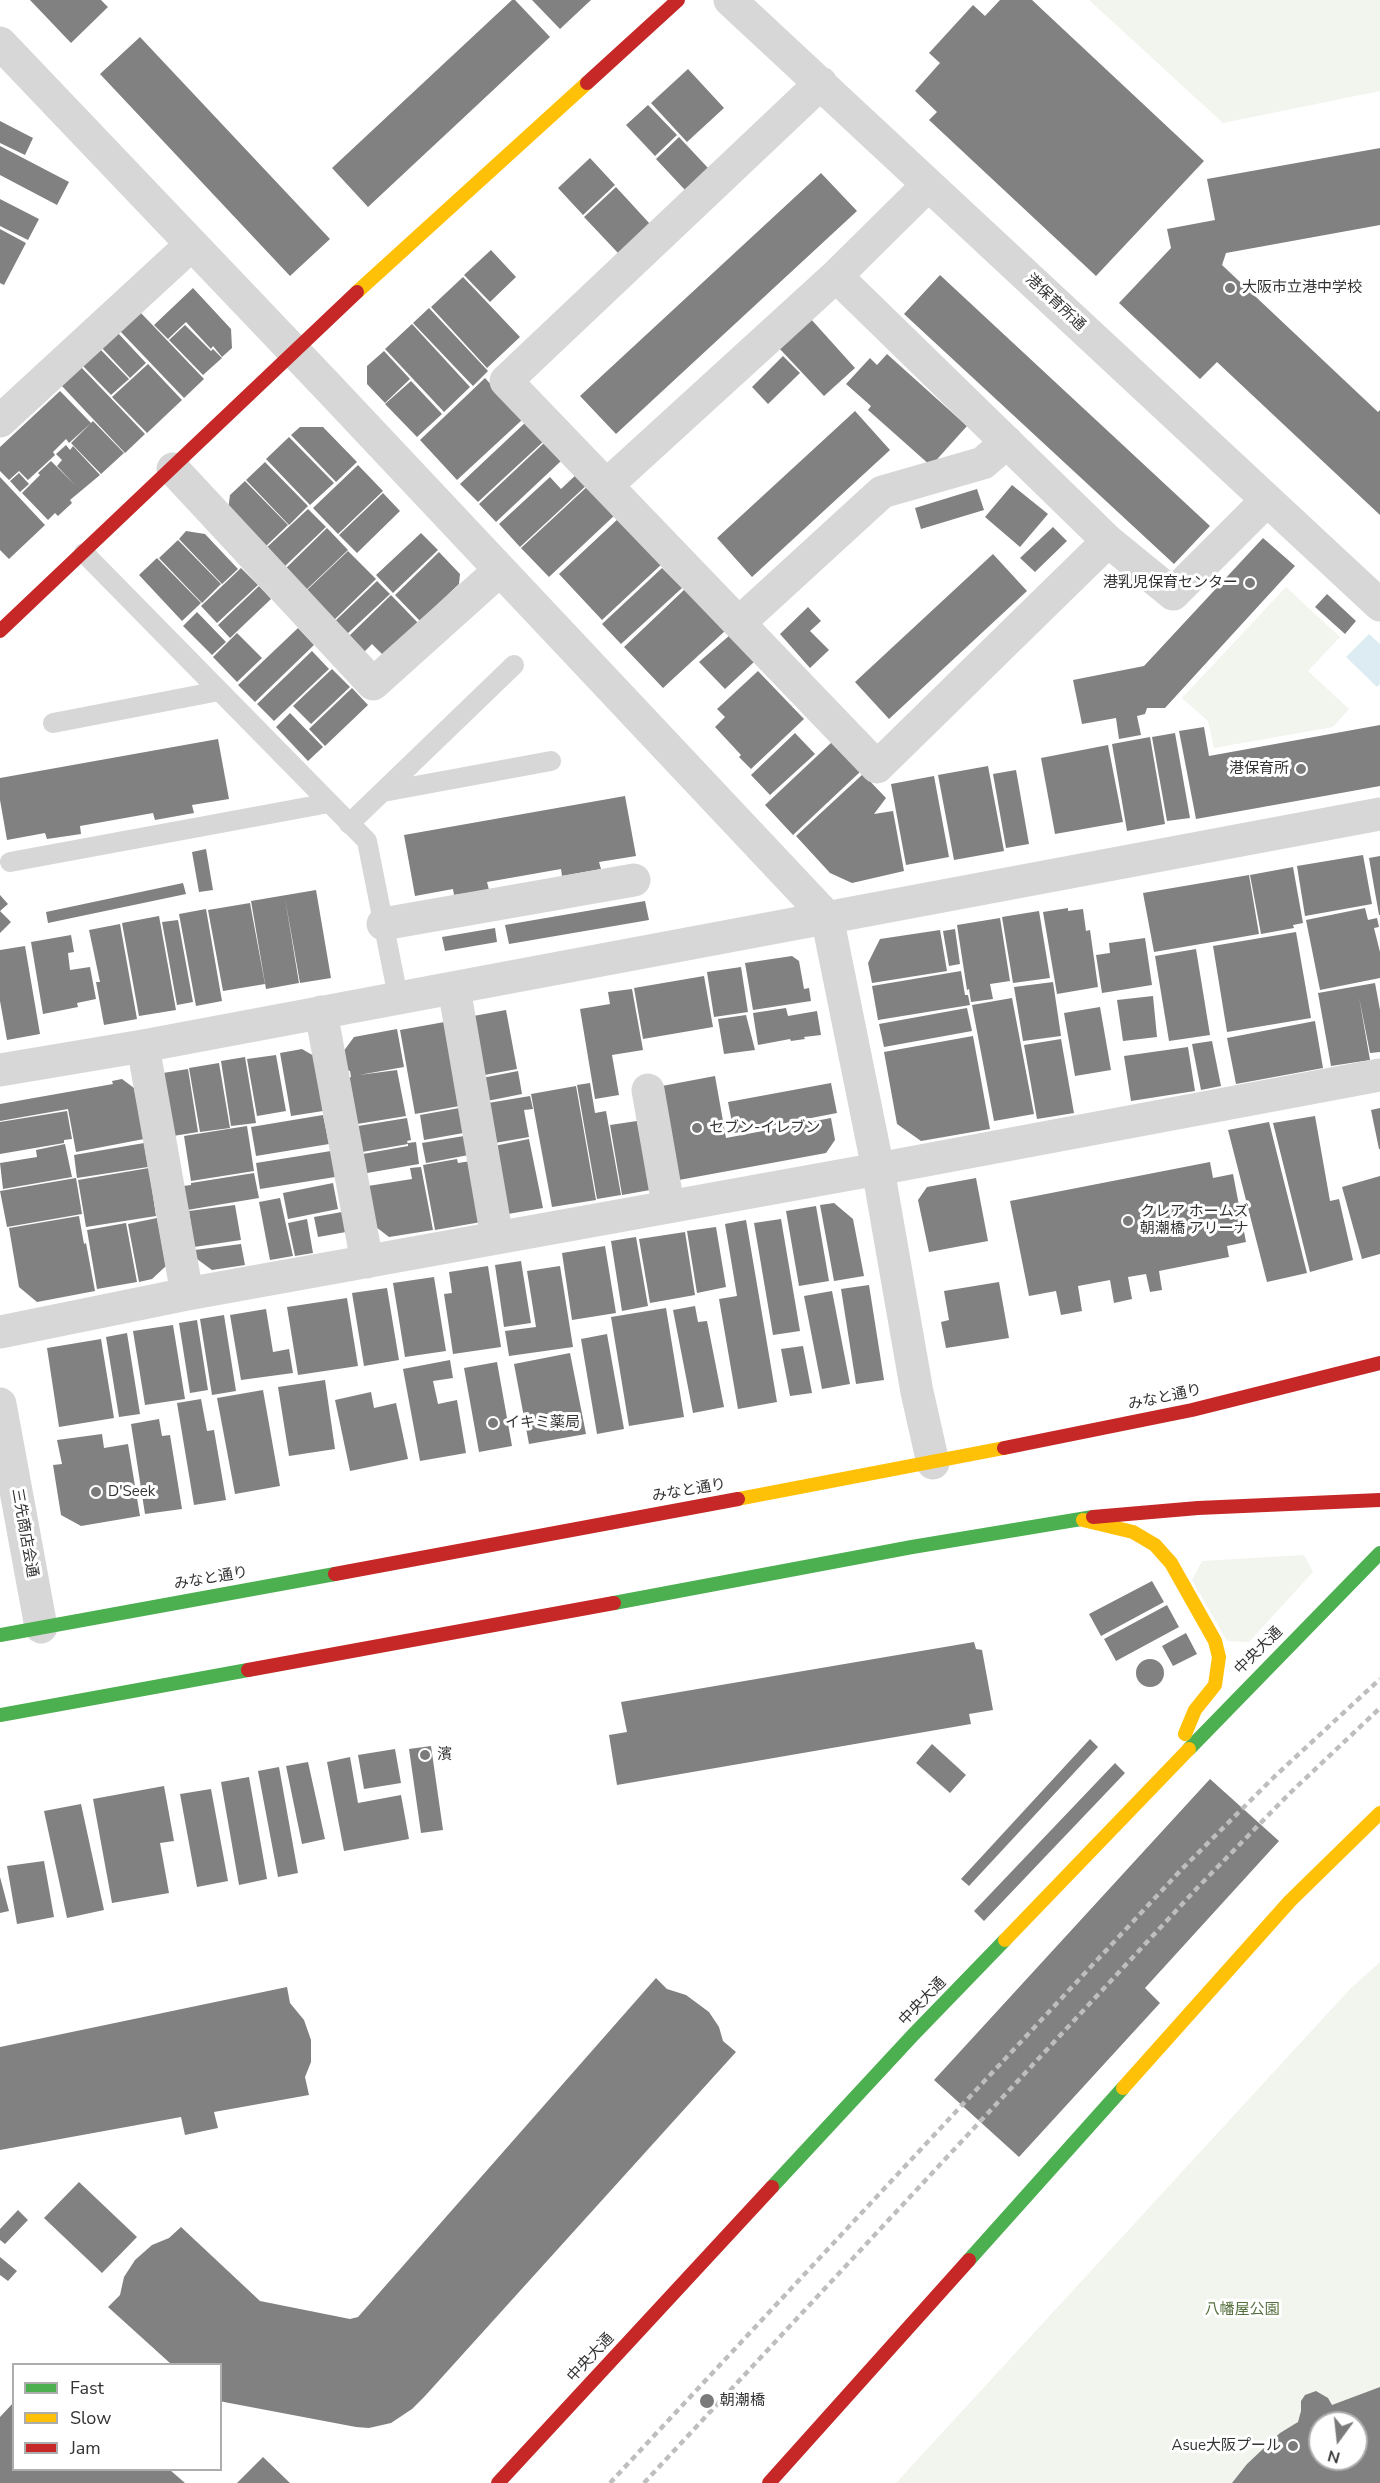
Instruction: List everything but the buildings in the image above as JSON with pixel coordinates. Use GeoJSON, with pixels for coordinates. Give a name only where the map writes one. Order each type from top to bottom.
{"type":"FeatureCollection","features":[{"type":"Feature","properties":{"kind":"main road"},"geometry":{"type":"LineString","coordinates":[[0,631],[294,352],[678,0]]}},
{"type":"Feature","properties":{"kind":"main road","name":"みなと通り"},"geometry":{"type":"LineString","coordinates":[[0,1635],[933,1463],[1192,1410],[1380,1363]]}},
{"type":"Feature","properties":{"kind":"main road"},"geometry":{"type":"LineString","coordinates":[[0,1715],[1077,1518],[1198,1508],[1380,1500]]}},
{"type":"Feature","properties":{"kind":"main road"},"geometry":{"type":"LineString","coordinates":[[1077,1518],[1133,1532],[1155,1545],[1171,1563],[1215,1641],[1219,1657],[1215,1684],[1195,1710],[1172,1766]]}},
{"type":"Feature","properties":{"kind":"main road","name":"中央大通"},"geometry":{"type":"LineString","coordinates":[[498,2483],[913,2035],[1380,1553]]}},
{"type":"Feature","properties":{"kind":"main road"},"geometry":{"type":"LineString","coordinates":[[769,2483],[1290,1901],[1380,1813]]}},
{"type":"Feature","properties":{"kind":"street","name":"港保育所通"},"geometry":{"type":"LineString","coordinates":[[730,0],[1380,604]]}},
{"type":"Feature","properties":{"kind":"street"},"geometry":{"type":"LineString","coordinates":[[0,43],[827,917],[878,1169],[917,1392],[933,1463]]}},
{"type":"Feature","properties":{"kind":"street"},"geometry":{"type":"LineString","coordinates":[[821,83],[506,381],[877,767],[1108,542]]}},
{"type":"Feature","properties":{"kind":"street"},"geometry":{"type":"LineString","coordinates":[[607,485],[836,276],[928,185]]}},
{"type":"Feature","properties":{"kind":"street"},"geometry":{"type":"LineString","coordinates":[[0,421],[191,244]]}},
{"type":"Feature","properties":{"kind":"street"},"geometry":{"type":"LineString","coordinates":[[836,276],[1108,542],[1173,594],[1268,500]]}},
{"type":"Feature","properties":{"kind":"street"},"geometry":{"type":"LineString","coordinates":[[740,622],[882,492],[983,464],[1007,442]]}},
{"type":"Feature","properties":{"kind":"street"},"geometry":{"type":"LineString","coordinates":[[173,469],[373,684],[500,570]]}},
{"type":"Feature","properties":{"kind":"street"},"geometry":{"type":"LineString","coordinates":[[0,1070],[143,1046],[1380,814]]}},
{"type":"Feature","properties":{"kind":"street"},"geometry":{"type":"LineString","coordinates":[[383,924],[634,880]]}},
{"type":"Feature","properties":{"kind":"street"},"geometry":{"type":"LineString","coordinates":[[454,988],[497,1238]]}},
{"type":"Feature","properties":{"kind":"street"},"geometry":{"type":"LineString","coordinates":[[321,1012],[367,1262]]}},
{"type":"Feature","properties":{"kind":"street"},"geometry":{"type":"LineString","coordinates":[[143,1046],[187,1294]]}},
{"type":"Feature","properties":{"kind":"street"},"geometry":{"type":"LineString","coordinates":[[0,1332],[187,1294],[668,1205],[878,1169],[1380,1075]]}},
{"type":"Feature","properties":{"kind":"street"},"geometry":{"type":"LineString","coordinates":[[648,1090],[668,1205]]}},
{"type":"Feature","properties":{"kind":"street","name":"三先商店会通"},"geometry":{"type":"LineString","coordinates":[[0,1404],[41,1627]]}},
{"type":"Feature","properties":{"kind":"lane"},"geometry":{"type":"LineString","coordinates":[[84,553],[367,841],[398,997]]}},
{"type":"Feature","properties":{"kind":"lane"},"geometry":{"type":"LineString","coordinates":[[349,824],[514,665]]}},
{"type":"Feature","properties":{"kind":"lane"},"geometry":{"type":"LineString","coordinates":[[53,723],[219,691]]}},
{"type":"Feature","properties":{"kind":"lane"},"geometry":{"type":"LineString","coordinates":[[384,792],[551,761]]}},
{"type":"Feature","properties":{"kind":"lane"},"geometry":{"type":"LineString","coordinates":[[10,862],[329,802]]}},
{"type":"Feature","properties":{"kind":"green space"},"geometry":{"type":"Polygon","coordinates":[[[1089,0],[1380,0],[1380,91],[1223,123],[1089,0]]]}},
{"type":"Feature","properties":{"kind":"green space"},"geometry":{"type":"Polygon","coordinates":[[[1286,587],[1340,637],[1308,671],[1349,709],[1333,727],[1214,748],[1208,721],[1182,698],[1286,587]]]}},
{"type":"Feature","properties":{"kind":"green space"},"geometry":{"type":"Polygon","coordinates":[[[1304,1555],[1313,1572],[1249,1642],[1227,1641],[1192,1580],[1202,1561],[1304,1555]]]}},
{"type":"Feature","properties":{"kind":"green space","name":"八幡屋公園"},"geometry":{"type":"Polygon","coordinates":[[[1380,1962],[1380,2483],[896,2483],[1350,1989],[1380,1962]]]}},
{"type":"Feature","properties":{"kind":"shaded area"},"geometry":{"type":"Polygon","coordinates":[[[1369,634],[1380,644],[1380,684],[1377,687],[1346,657],[1369,634]]]}},
{"type":"Feature","properties":{"kind":"railway"},"geometry":{"type":"LineString","coordinates":[[610,2483],[1181,1870],[1274,1777],[1380,1679]]}},
{"type":"Feature","properties":{"kind":"railway"},"geometry":{"type":"LineString","coordinates":[[644,2483],[1200,1885],[1289,1794],[1380,1708]]}},
{"type":"Feature","properties":{"kind":"traffic: fast"},"geometry":{"type":"LineString","coordinates":[[614,1603],[912,1547],[1093,1517]]}},
{"type":"Feature","properties":{"kind":"traffic: fast"},"geometry":{"type":"LineString","coordinates":[[1189,1749],[1380,1553]]}},
{"type":"Feature","properties":{"kind":"traffic: fast"},"geometry":{"type":"LineString","coordinates":[[0,1635],[335,1574]]}},
{"type":"Feature","properties":{"kind":"traffic: fast"},"geometry":{"type":"LineString","coordinates":[[0,1715],[248,1670]]}},
{"type":"Feature","properties":{"kind":"traffic: fast"},"geometry":{"type":"LineString","coordinates":[[772,2187],[1005,1940]]}},
{"type":"Feature","properties":{"kind":"traffic: fast"},"geometry":{"type":"LineString","coordinates":[[969,2260],[1123,2088]]}},
{"type":"Feature","properties":{"kind":"traffic: slow"},"geometry":{"type":"LineString","coordinates":[[357,292],[587,83]]}},
{"type":"Feature","properties":{"kind":"traffic: slow"},"geometry":{"type":"LineString","coordinates":[[738,1499],[1004,1448]]}},
{"type":"Feature","properties":{"kind":"traffic: slow"},"geometry":{"type":"LineString","coordinates":[[1083,1520],[1133,1532],[1155,1545],[1171,1563],[1215,1641],[1219,1657],[1215,1685],[1195,1710],[1185,1734]]}},
{"type":"Feature","properties":{"kind":"traffic: slow"},"geometry":{"type":"LineString","coordinates":[[1005,1940],[1189,1749]]}},
{"type":"Feature","properties":{"kind":"traffic: slow"},"geometry":{"type":"LineString","coordinates":[[1123,2088],[1290,1901],[1380,1813]]}},
{"type":"Feature","properties":{"kind":"traffic: jam"},"geometry":{"type":"LineString","coordinates":[[587,83],[678,0]]}},
{"type":"Feature","properties":{"kind":"traffic: jam"},"geometry":{"type":"LineString","coordinates":[[0,631],[357,292]]}},
{"type":"Feature","properties":{"kind":"traffic: jam"},"geometry":{"type":"LineString","coordinates":[[1004,1448],[1192,1410],[1380,1363]]}},
{"type":"Feature","properties":{"kind":"traffic: jam"},"geometry":{"type":"LineString","coordinates":[[335,1574],[738,1499]]}},
{"type":"Feature","properties":{"kind":"traffic: jam"},"geometry":{"type":"LineString","coordinates":[[1093,1517],[1198,1508],[1380,1500]]}},
{"type":"Feature","properties":{"kind":"traffic: jam"},"geometry":{"type":"LineString","coordinates":[[248,1670],[614,1603]]}},
{"type":"Feature","properties":{"kind":"traffic: jam"},"geometry":{"type":"LineString","coordinates":[[498,2483],[772,2187]]}},
{"type":"Feature","properties":{"kind":"traffic: jam"},"geometry":{"type":"LineString","coordinates":[[769,2483],[969,2260]]}},
{"type":"Feature","properties":{"kind":"place","name":"大阪市立港中学校"},"geometry":{"type":"Point","coordinates":[1230,288]}},
{"type":"Feature","properties":{"kind":"place","name":"港乳児保育センター"},"geometry":{"type":"Point","coordinates":[1250,583]}},
{"type":"Feature","properties":{"kind":"place","name":"港保育所"},"geometry":{"type":"Point","coordinates":[1301,769]}},
{"type":"Feature","properties":{"kind":"place","name":"セブン-イレブン"},"geometry":{"type":"Point","coordinates":[697,1128]}},
{"type":"Feature","properties":{"kind":"place","name":"クレア ホームズ 朝潮橋 アリーナ"},"geometry":{"type":"Point","coordinates":[1128,1221]}},
{"type":"Feature","properties":{"kind":"place","name":"イキミ薬局"},"geometry":{"type":"Point","coordinates":[493,1423]}},
{"type":"Feature","properties":{"kind":"place","name":"D'Seek"},"geometry":{"type":"Point","coordinates":[96,1492]}},
{"type":"Feature","properties":{"kind":"place","name":"濱"},"geometry":{"type":"Point","coordinates":[425,1755]}},
{"type":"Feature","properties":{"kind":"place","name":"朝潮橋"},"geometry":{"type":"Point","coordinates":[707,2401]}},
{"type":"Feature","properties":{"kind":"place","name":"Asue大阪プール"},"geometry":{"type":"Point","coordinates":[1293,2446]}}]}
